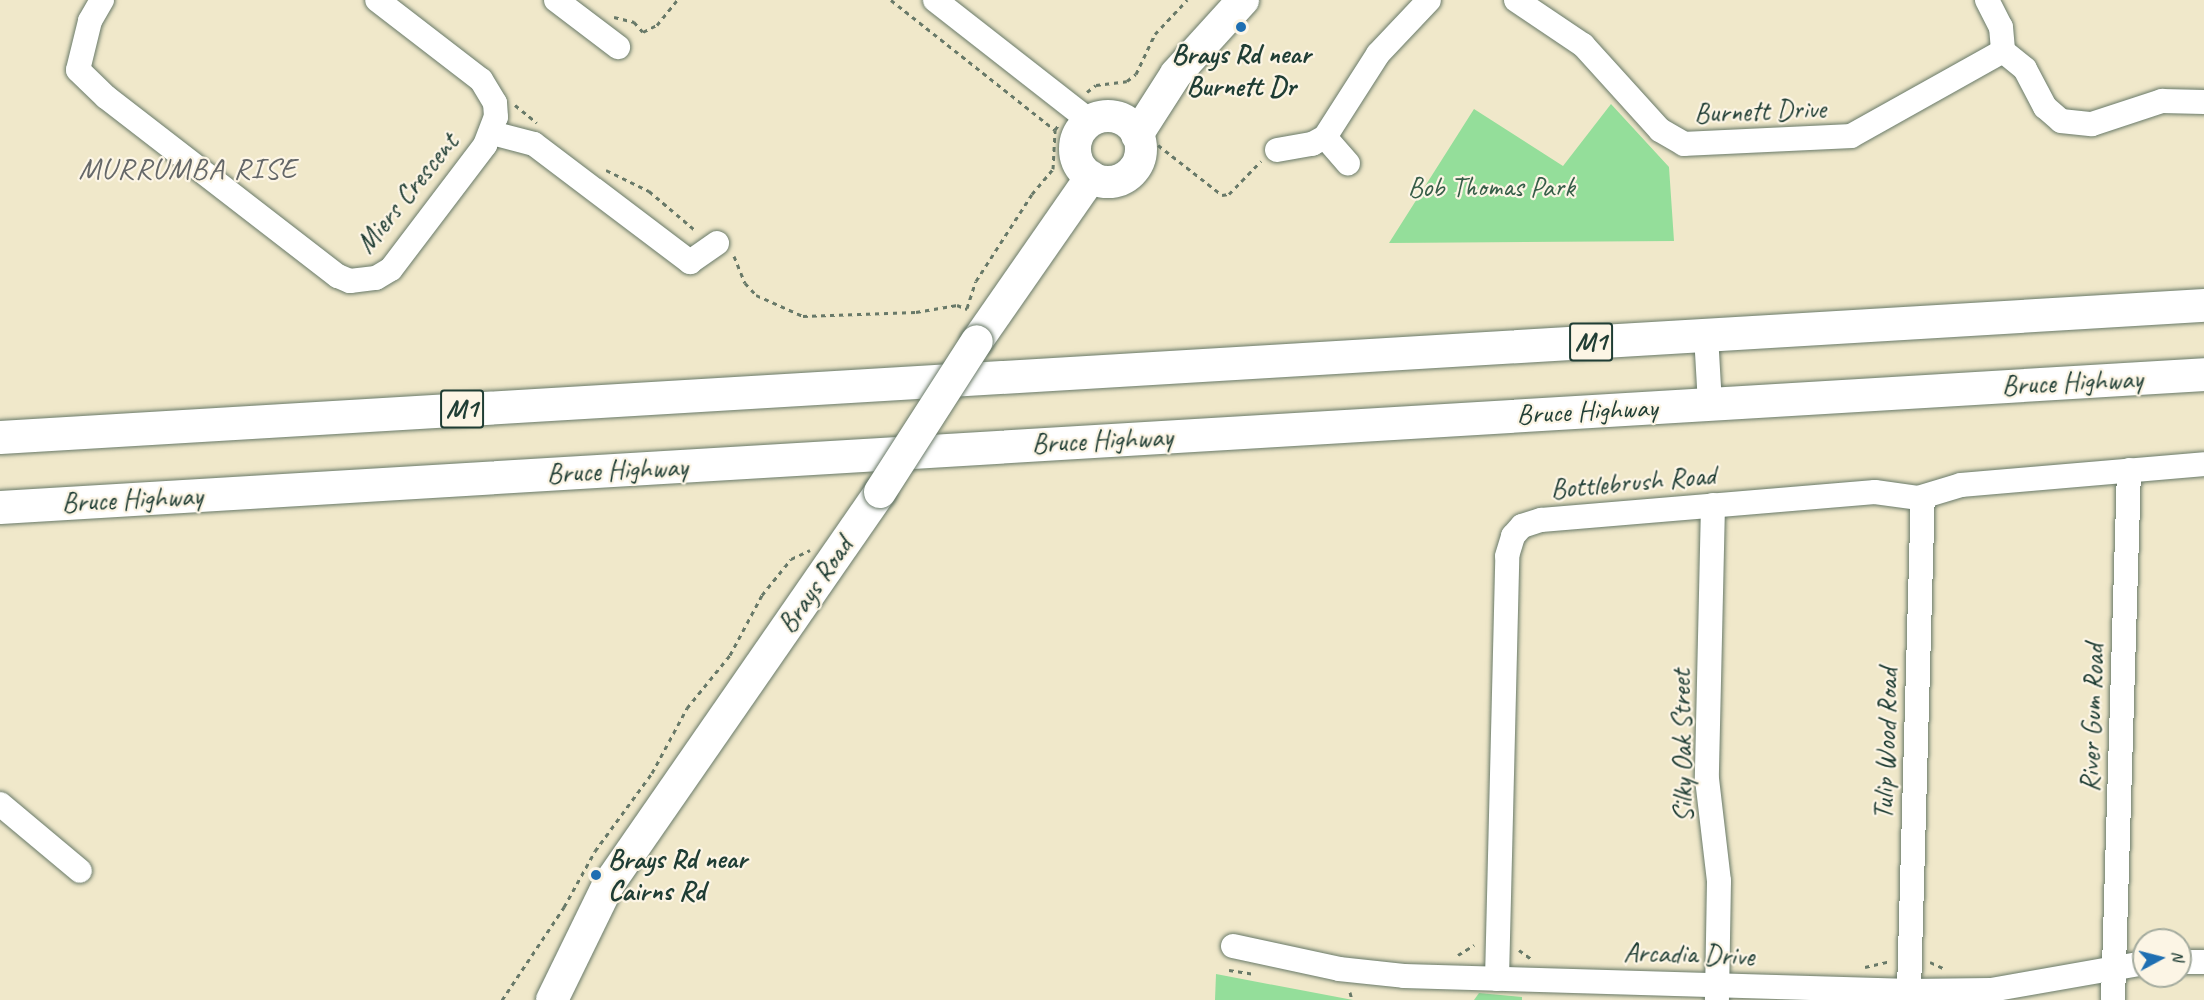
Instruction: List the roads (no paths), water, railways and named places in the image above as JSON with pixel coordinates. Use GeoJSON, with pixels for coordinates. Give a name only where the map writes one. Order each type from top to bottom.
{"type":"FeatureCollection","features":[{"type":"Feature","properties":{"kind":"highway","name":"M1"},"geometry":{"type":"LineString","coordinates":[[0,437],[2204,305]]}},
{"type":"Feature","properties":{"kind":"highway","name":"Bruce Highway"},"geometry":{"type":"LineString","coordinates":[[0,507],[2204,374]]}},
{"type":"Feature","properties":{"kind":"main road"},"geometry":{"type":"LineString","coordinates":[[1107,121],[1220,0]]}},
{"type":"Feature","properties":{"kind":"main road"},"geometry":{"type":"LineString","coordinates":[[1107,121],[1140,155],[1130,174],[1111,182],[1091,177],[1077,160],[1075,150],[1082,129],[1107,121],[1176,74],[1243,0]]}},
{"type":"Feature","properties":{"kind":"main road","name":"Brays Road"},"geometry":{"type":"LineString","coordinates":[[551,996],[608,885],[880,492],[971,329],[1091,177]]}},
{"type":"Feature","properties":{"kind":"street","name":"Miers Crescent"},"geometry":{"type":"LineString","coordinates":[[102,0],[90,21],[78,70],[106,97],[338,276],[350,281],[376,278],[391,269],[492,133]]}},
{"type":"Feature","properties":{"kind":"street"},"geometry":{"type":"LineString","coordinates":[[377,0],[481,80],[495,103],[492,133],[534,144],[690,262],[717,243]]}},
{"type":"Feature","properties":{"kind":"street"},"geometry":{"type":"LineString","coordinates":[[556,0],[618,47]]}},
{"type":"Feature","properties":{"kind":"street"},"geometry":{"type":"LineString","coordinates":[[935,0],[1107,121]]}},
{"type":"Feature","properties":{"kind":"street"},"geometry":{"type":"LineString","coordinates":[[1277,150],[1312,144],[1325,137],[1378,54],[1429,0]]}},
{"type":"Feature","properties":{"kind":"street","name":"Burnett Drive"},"geometry":{"type":"LineString","coordinates":[[1516,0],[1583,45],[1660,130],[1684,144],[1851,136],[2003,51]]}},
{"type":"Feature","properties":{"kind":"street"},"geometry":{"type":"LineString","coordinates":[[1987,0],[2001,27],[2003,51],[2025,69],[2052,115],[2070,125],[2092,124],[2163,101],[2204,102]]}},
{"type":"Feature","properties":{"kind":"street"},"geometry":{"type":"LineString","coordinates":[[1325,137],[1348,163]]}},
{"type":"Feature","properties":{"kind":"street"},"geometry":{"type":"LineString","coordinates":[[1706,335],[1710,404]]}},
{"type":"Feature","properties":{"kind":"street","name":"Bottlebrush Road"},"geometry":{"type":"LineString","coordinates":[[1497,979],[1510,542],[1522,526],[1534,521],[1875,492],[1923,498],[1961,485],[2204,464]]}},
{"type":"Feature","properties":{"kind":"street","name":"River Gum Road"},"geometry":{"type":"LineString","coordinates":[[2113,1000],[2129,470]]}},
{"type":"Feature","properties":{"kind":"street","name":"Tulip Wood Road"},"geometry":{"type":"LineString","coordinates":[[1909,991],[1923,498]]}},
{"type":"Feature","properties":{"kind":"street","name":"Silky Oak Street"},"geometry":{"type":"LineString","coordinates":[[1713,505],[1707,778],[1719,881],[1717,993]]}},
{"type":"Feature","properties":{"kind":"street"},"geometry":{"type":"LineString","coordinates":[[0,804],[80,870]]}},
{"type":"Feature","properties":{"kind":"street","name":"Arcadia Drive"},"geometry":{"type":"LineString","coordinates":[[1233,946],[1371,974],[1497,979],[1717,993],[1991,990],[2115,967],[2132,971]]}},
{"type":"Feature","properties":{"kind":"place","name":"Brays Rd near Burnett Dr"},"geometry":{"type":"Point","coordinates":[1241,27]}},
{"type":"Feature","properties":{"kind":"place","name":"Brays Rd near Cairns Rd"},"geometry":{"type":"Point","coordinates":[596,875]}},
{"type":"Feature","properties":{"kind":"district","name":"MURRUMBA RISE"},"geometry":{"type":"Point","coordinates":[188,168]}},
{"type":"Feature","properties":{"kind":"park label","name":"Bob Thomas Park"},"geometry":{"type":"Point","coordinates":[1491,187]}}]}
